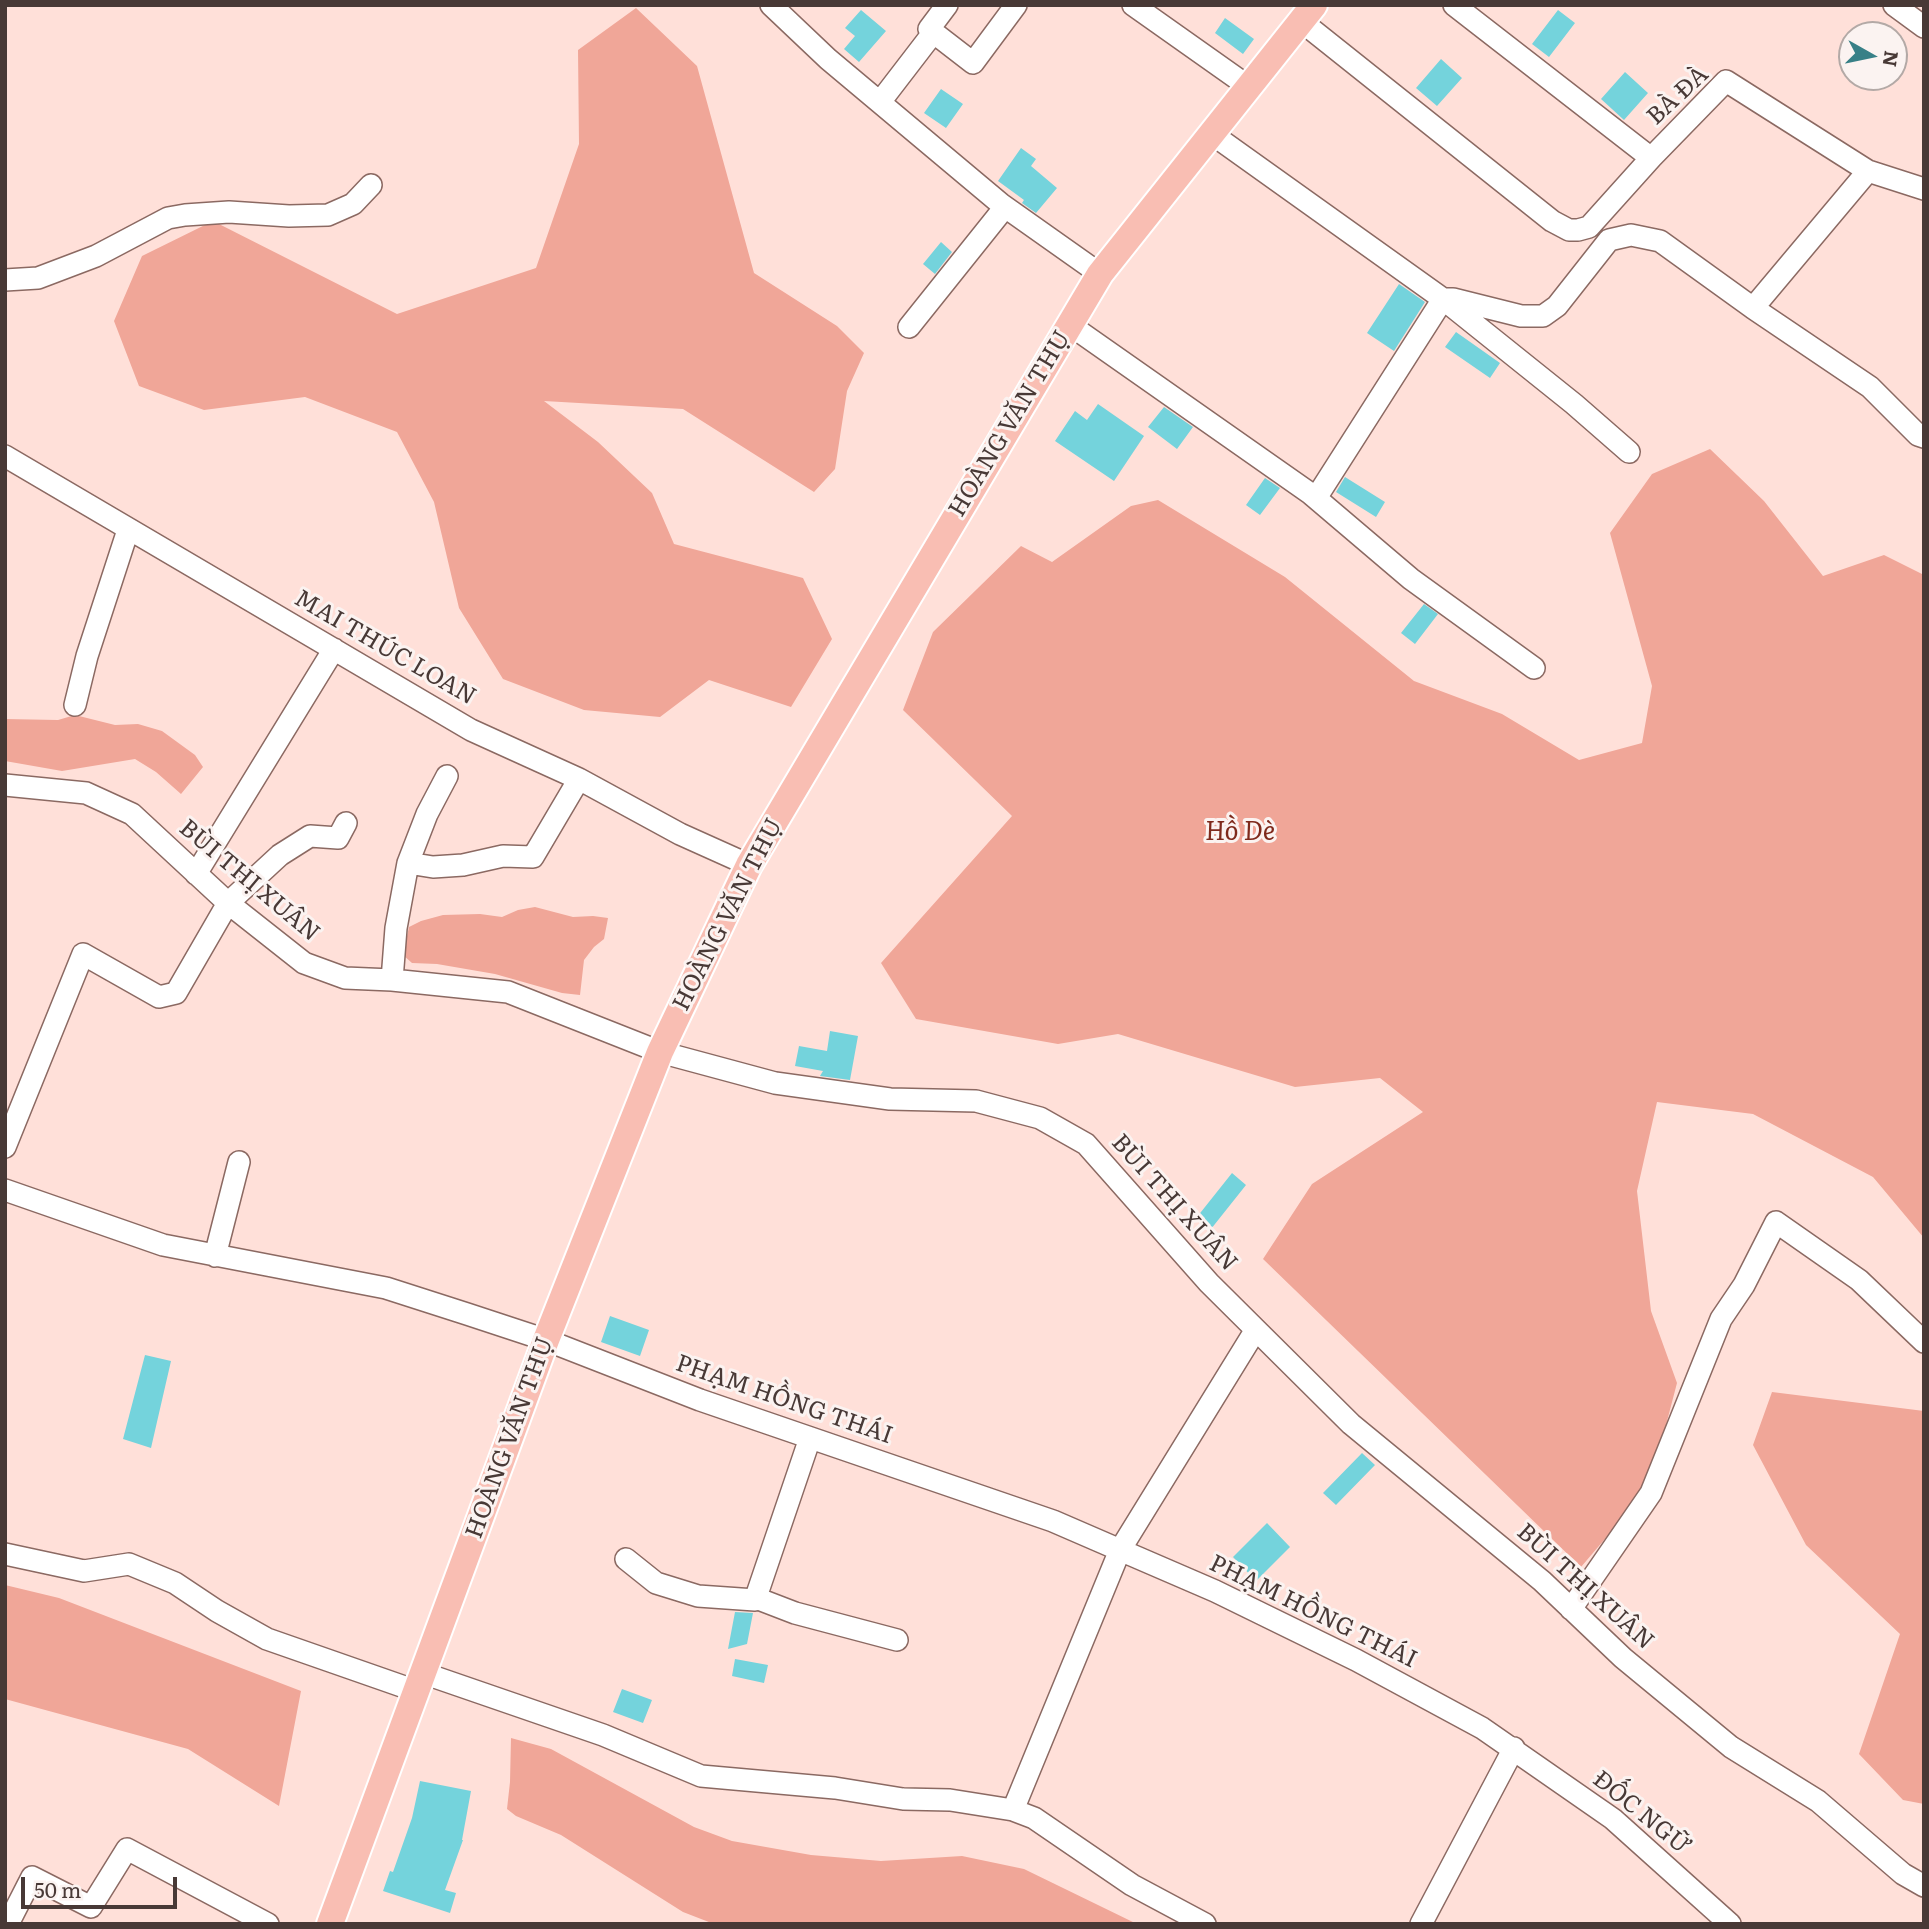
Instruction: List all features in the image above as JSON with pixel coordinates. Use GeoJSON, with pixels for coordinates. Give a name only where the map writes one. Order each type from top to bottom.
{"type":"FeatureCollection","features":[{"type":"Feature","properties":{"kind":"main road","name":"HOÀNG VĂN THỤ"},"geometry":{"type":"LineString","coordinates":[[330,1924],[546,1340],[660,1052],[749,864],[1100,274],[1307,13]]}},
{"type":"Feature","properties":{"kind":"street"},"geometry":{"type":"LineString","coordinates":[[880,102],[947,5]]}},
{"type":"Feature","properties":{"kind":"street"},"geometry":{"type":"LineString","coordinates":[[931,31],[973,63],[1016,5]]}},
{"type":"Feature","properties":{"kind":"street"},"geometry":{"type":"LineString","coordinates":[[1133,5],[1249,87]]}},
{"type":"Feature","properties":{"kind":"street","name":"BÀ ĐÀ"},"geometry":{"type":"LineString","coordinates":[[1454,5],[1651,158],[1726,81],[1868,171],[1924,189]]}},
{"type":"Feature","properties":{"kind":"street"},"geometry":{"type":"LineString","coordinates":[[778,7],[828,59],[1006,206],[1100,274]]}},
{"type":"Feature","properties":{"kind":"street"},"geometry":{"type":"LineString","coordinates":[[1899,7],[1924,27]]}},
{"type":"Feature","properties":{"kind":"street"},"geometry":{"type":"LineString","coordinates":[[1307,13],[1552,221],[1569,230],[1589,227],[1651,158]]}},
{"type":"Feature","properties":{"kind":"street"},"geometry":{"type":"LineString","coordinates":[[1212,134],[1443,299],[1574,404],[1629,452]]}},
{"type":"Feature","properties":{"kind":"street"},"geometry":{"type":"LineString","coordinates":[[1753,308],[1868,171]]}},
{"type":"Feature","properties":{"kind":"street"},"geometry":{"type":"LineString","coordinates":[[5,280],[38,278],[96,256],[168,218],[229,212],[289,216],[328,215],[354,204],[371,185]]}},
{"type":"Feature","properties":{"kind":"street"},"geometry":{"type":"LineString","coordinates":[[909,327],[1006,206]]}},
{"type":"Feature","properties":{"kind":"street"},"geometry":{"type":"LineString","coordinates":[[1596,220],[1608,240]]}},
{"type":"Feature","properties":{"kind":"street"},"geometry":{"type":"LineString","coordinates":[[1443,299],[1453,299],[1521,316],[1543,316],[1557,306],[1608,240],[1631,235],[1660,241],[1870,387],[1918,435],[1924,437]]}},
{"type":"Feature","properties":{"kind":"street"},"geometry":{"type":"LineString","coordinates":[[1315,498],[1443,299]]}},
{"type":"Feature","properties":{"kind":"street"},"geometry":{"type":"LineString","coordinates":[[1070,325],[1315,498],[1411,579],[1535,668]]}},
{"type":"Feature","properties":{"kind":"street","name":"MAI THÚC LOAN"},"geometry":{"type":"LineString","coordinates":[[5,456],[471,730],[579,779],[680,834],[749,864]]}},
{"type":"Feature","properties":{"kind":"street"},"geometry":{"type":"LineString","coordinates":[[75,705],[128,530]]}},
{"type":"Feature","properties":{"kind":"street"},"geometry":{"type":"LineString","coordinates":[[196,874],[334,649]]}},
{"type":"Feature","properties":{"kind":"street"},"geometry":{"type":"LineString","coordinates":[[392,980],[396,928],[408,863],[427,814],[447,776]]}},
{"type":"Feature","properties":{"kind":"street"},"geometry":{"type":"LineString","coordinates":[[408,863],[433,867],[463,865],[503,856],[533,857],[579,779]]}},
{"type":"Feature","properties":{"kind":"street","name":"BÙI THỊ XUÂN"},"geometry":{"type":"LineString","coordinates":[[5,785],[86,793],[132,814],[228,903],[304,963],[345,978],[508,992],[660,1052],[775,1083],[890,1099],[976,1101],[1040,1118],[1086,1144],[1209,1283],[1351,1424],[1542,1581],[1623,1658],[1731,1747],[1818,1801],[1903,1874],[1924,1886]]}},
{"type":"Feature","properties":{"kind":"street"},"geometry":{"type":"LineString","coordinates":[[5,1147],[83,954],[159,997],[176,993],[228,903],[280,855],[310,836],[338,838],[346,823]]}},
{"type":"Feature","properties":{"kind":"street"},"geometry":{"type":"LineString","coordinates":[[215,1256],[239,1163]]}},
{"type":"Feature","properties":{"kind":"street","name":"PHẠM HỒNG THÁI"},"geometry":{"type":"LineString","coordinates":[[5,1190],[163,1245],[386,1288],[546,1340],[700,1400],[1053,1521],[1215,1591],[1356,1660],[1514,1748]]}},
{"type":"Feature","properties":{"kind":"street"},"geometry":{"type":"LineString","coordinates":[[1572,1609],[1651,1493],[1721,1319],[1744,1285],[1776,1222],[1859,1280],[1924,1342]]}},
{"type":"Feature","properties":{"kind":"street"},"geometry":{"type":"LineString","coordinates":[[1013,1810],[1119,1550],[1255,1331]]}},
{"type":"Feature","properties":{"kind":"street"},"geometry":{"type":"LineString","coordinates":[[626,1559],[656,1583],[698,1596],[755,1601],[810,1438]]}},
{"type":"Feature","properties":{"kind":"street"},"geometry":{"type":"LineString","coordinates":[[5,1554],[84,1571],[129,1564],[175,1583],[267,1639],[603,1735],[701,1776],[835,1788],[903,1799],[950,1800],[1013,1810],[1034,1818],[1132,1885],[1205,1924]]}},
{"type":"Feature","properties":{"kind":"street"},"geometry":{"type":"LineString","coordinates":[[756,1598],[795,1613],[897,1640]]}},
{"type":"Feature","properties":{"kind":"street"},"geometry":{"type":"LineString","coordinates":[[1420,1924],[1514,1748]]}},
{"type":"Feature","properties":{"kind":"street","name":"ĐỐC NGỮ"},"geometry":{"type":"LineString","coordinates":[[1514,1748],[1613,1819],[1730,1924]]}},
{"type":"Feature","properties":{"kind":"street"},"geometry":{"type":"LineString","coordinates":[[8,1924],[32,1877],[91,1907],[127,1849],[268,1924]]}},
{"type":"Feature","properties":{"kind":"water"},"geometry":{"type":"Polygon","coordinates":[[[636,8],[697,66],[754,273],[837,326],[864,353],[847,391],[835,469],[814,492],[683,409],[544,401],[598,442],[652,493],[674,544],[803,578],[832,639],[791,707],[709,680],[660,717],[584,710],[503,679],[459,608],[434,502],[397,432],[305,397],[204,410],[139,386],[114,321],[142,256],[213,221],[397,314],[536,268],[579,144],[578,50],[636,8]]]}},
{"type":"Feature","properties":{"kind":"water","name":"Hồ Dè"},"geometry":{"type":"Polygon","coordinates":[[[1710,449],[1764,501],[1823,576],[1884,555],[1924,575],[1924,1238],[1873,1177],[1753,1114],[1657,1102],[1637,1191],[1651,1311],[1677,1383],[1650,1486],[1581,1567],[1263,1259],[1312,1184],[1423,1112],[1380,1078],[1295,1087],[1118,1034],[1058,1044],[916,1019],[881,963],[1012,816],[903,710],[933,632],[1021,546],[1052,562],[1131,506],[1158,500],[1285,577],[1414,681],[1502,714],[1579,760],[1642,743],[1652,686],[1610,533],[1652,474],[1710,449]]]}},
{"type":"Feature","properties":{"kind":"water"},"geometry":{"type":"Polygon","coordinates":[[[75,715],[115,725],[138,724],[162,731],[195,755],[203,767],[181,794],[156,772],[135,759],[62,771],[5,761],[5,719],[58,720],[75,715]]]}},
{"type":"Feature","properties":{"kind":"water"},"geometry":{"type":"Polygon","coordinates":[[[535,907],[573,917],[608,918],[604,939],[584,960],[580,995],[562,993],[495,974],[437,964],[412,963],[403,955],[409,927],[421,921],[443,915],[480,914],[502,917],[535,907]]]}},
{"type":"Feature","properties":{"kind":"water"},"geometry":{"type":"Polygon","coordinates":[[[1772,1392],[1924,1411],[1924,1804],[1903,1800],[1859,1754],[1900,1634],[1806,1545],[1753,1445],[1772,1392]]]}},
{"type":"Feature","properties":{"kind":"water"},"geometry":{"type":"Polygon","coordinates":[[[5,1585],[59,1598],[301,1691],[279,1806],[188,1749],[5,1699],[5,1585]]]}},
{"type":"Feature","properties":{"kind":"water"},"geometry":{"type":"Polygon","coordinates":[[[511,1738],[551,1749],[694,1827],[732,1841],[811,1855],[881,1861],[962,1856],[1024,1869],[1137,1924],[714,1924],[683,1912],[561,1835],[516,1816],[507,1809],[511,1738]]]}},
{"type":"Feature","properties":{"kind":"building"},"geometry":{"type":"Polygon","coordinates":[[[861,10],[886,31],[859,62],[844,49],[855,36],[845,28],[861,10]]]}},
{"type":"Feature","properties":{"kind":"building"},"geometry":{"type":"Polygon","coordinates":[[[1558,10],[1575,23],[1549,57],[1532,44],[1558,10]]]}},
{"type":"Feature","properties":{"kind":"building"},"geometry":{"type":"Polygon","coordinates":[[[1225,18],[1254,39],[1243,54],[1215,33],[1225,18]]]}},
{"type":"Feature","properties":{"kind":"building"},"geometry":{"type":"Polygon","coordinates":[[[1441,59],[1462,78],[1437,106],[1416,88],[1441,59]]]}},
{"type":"Feature","properties":{"kind":"building"},"geometry":{"type":"Polygon","coordinates":[[[1625,72],[1648,93],[1624,120],[1601,99],[1625,72]]]}},
{"type":"Feature","properties":{"kind":"building"},"geometry":{"type":"Polygon","coordinates":[[[941,89],[963,104],[946,128],[924,113],[941,89]]]}},
{"type":"Feature","properties":{"kind":"building"},"geometry":{"type":"Polygon","coordinates":[[[1021,148],[1036,159],[1031,166],[1057,188],[1036,213],[1022,203],[1024,200],[998,181],[1021,148]]]}},
{"type":"Feature","properties":{"kind":"building"},"geometry":{"type":"Polygon","coordinates":[[[941,242],[952,252],[935,274],[923,264],[941,242]]]}},
{"type":"Feature","properties":{"kind":"building"},"geometry":{"type":"Polygon","coordinates":[[[1399,284],[1425,302],[1394,351],[1367,333],[1399,284]]]}},
{"type":"Feature","properties":{"kind":"building"},"geometry":{"type":"Polygon","coordinates":[[[1456,332],[1500,363],[1490,378],[1445,347],[1456,332]]]}},
{"type":"Feature","properties":{"kind":"building"},"geometry":{"type":"Polygon","coordinates":[[[1098,404],[1144,436],[1114,481],[1055,441],[1075,411],[1087,420],[1098,404]]]}},
{"type":"Feature","properties":{"kind":"building"},"geometry":{"type":"Polygon","coordinates":[[[1164,407],[1193,427],[1177,449],[1148,427],[1164,407]]]}},
{"type":"Feature","properties":{"kind":"building"},"geometry":{"type":"Polygon","coordinates":[[[1345,477],[1385,502],[1376,517],[1336,492],[1345,477]]]}},
{"type":"Feature","properties":{"kind":"building"},"geometry":{"type":"Polygon","coordinates":[[[1265,478],[1280,488],[1260,515],[1246,505],[1265,478]]]}},
{"type":"Feature","properties":{"kind":"building"},"geometry":{"type":"Polygon","coordinates":[[[1424,604],[1438,614],[1415,644],[1401,633],[1424,604]]]}},
{"type":"Feature","properties":{"kind":"building"},"geometry":{"type":"Polygon","coordinates":[[[830,1031],[858,1036],[850,1080],[820,1076],[823,1071],[795,1066],[799,1046],[827,1051],[830,1031]]]}},
{"type":"Feature","properties":{"kind":"building"},"geometry":{"type":"Polygon","coordinates":[[[1232,1173],[1246,1185],[1211,1229],[1197,1217],[1232,1173]]]}},
{"type":"Feature","properties":{"kind":"building"},"geometry":{"type":"Polygon","coordinates":[[[610,1316],[649,1330],[640,1356],[601,1342],[610,1316]]]}},
{"type":"Feature","properties":{"kind":"building"},"geometry":{"type":"Polygon","coordinates":[[[145,1355],[171,1361],[151,1448],[123,1439],[145,1355]]]}},
{"type":"Feature","properties":{"kind":"building"},"geometry":{"type":"Polygon","coordinates":[[[1362,1453],[1375,1465],[1336,1505],[1323,1493],[1362,1453]]]}},
{"type":"Feature","properties":{"kind":"building"},"geometry":{"type":"Polygon","coordinates":[[[1267,1523],[1290,1547],[1256,1581],[1233,1557],[1267,1523]]]}},
{"type":"Feature","properties":{"kind":"building"},"geometry":{"type":"Polygon","coordinates":[[[735,1612],[753,1613],[747,1644],[728,1649],[735,1612]]]}},
{"type":"Feature","properties":{"kind":"building"},"geometry":{"type":"Polygon","coordinates":[[[735,1659],[768,1665],[764,1683],[732,1676],[735,1659]]]}},
{"type":"Feature","properties":{"kind":"building"},"geometry":{"type":"Polygon","coordinates":[[[622,1689],[652,1700],[643,1723],[613,1712],[622,1689]]]}},
{"type":"Feature","properties":{"kind":"building"},"geometry":{"type":"Polygon","coordinates":[[[420,1781],[471,1791],[463,1840],[445,1890],[456,1893],[450,1913],[383,1891],[390,1871],[393,1872],[412,1818],[420,1781]]]}}]}
